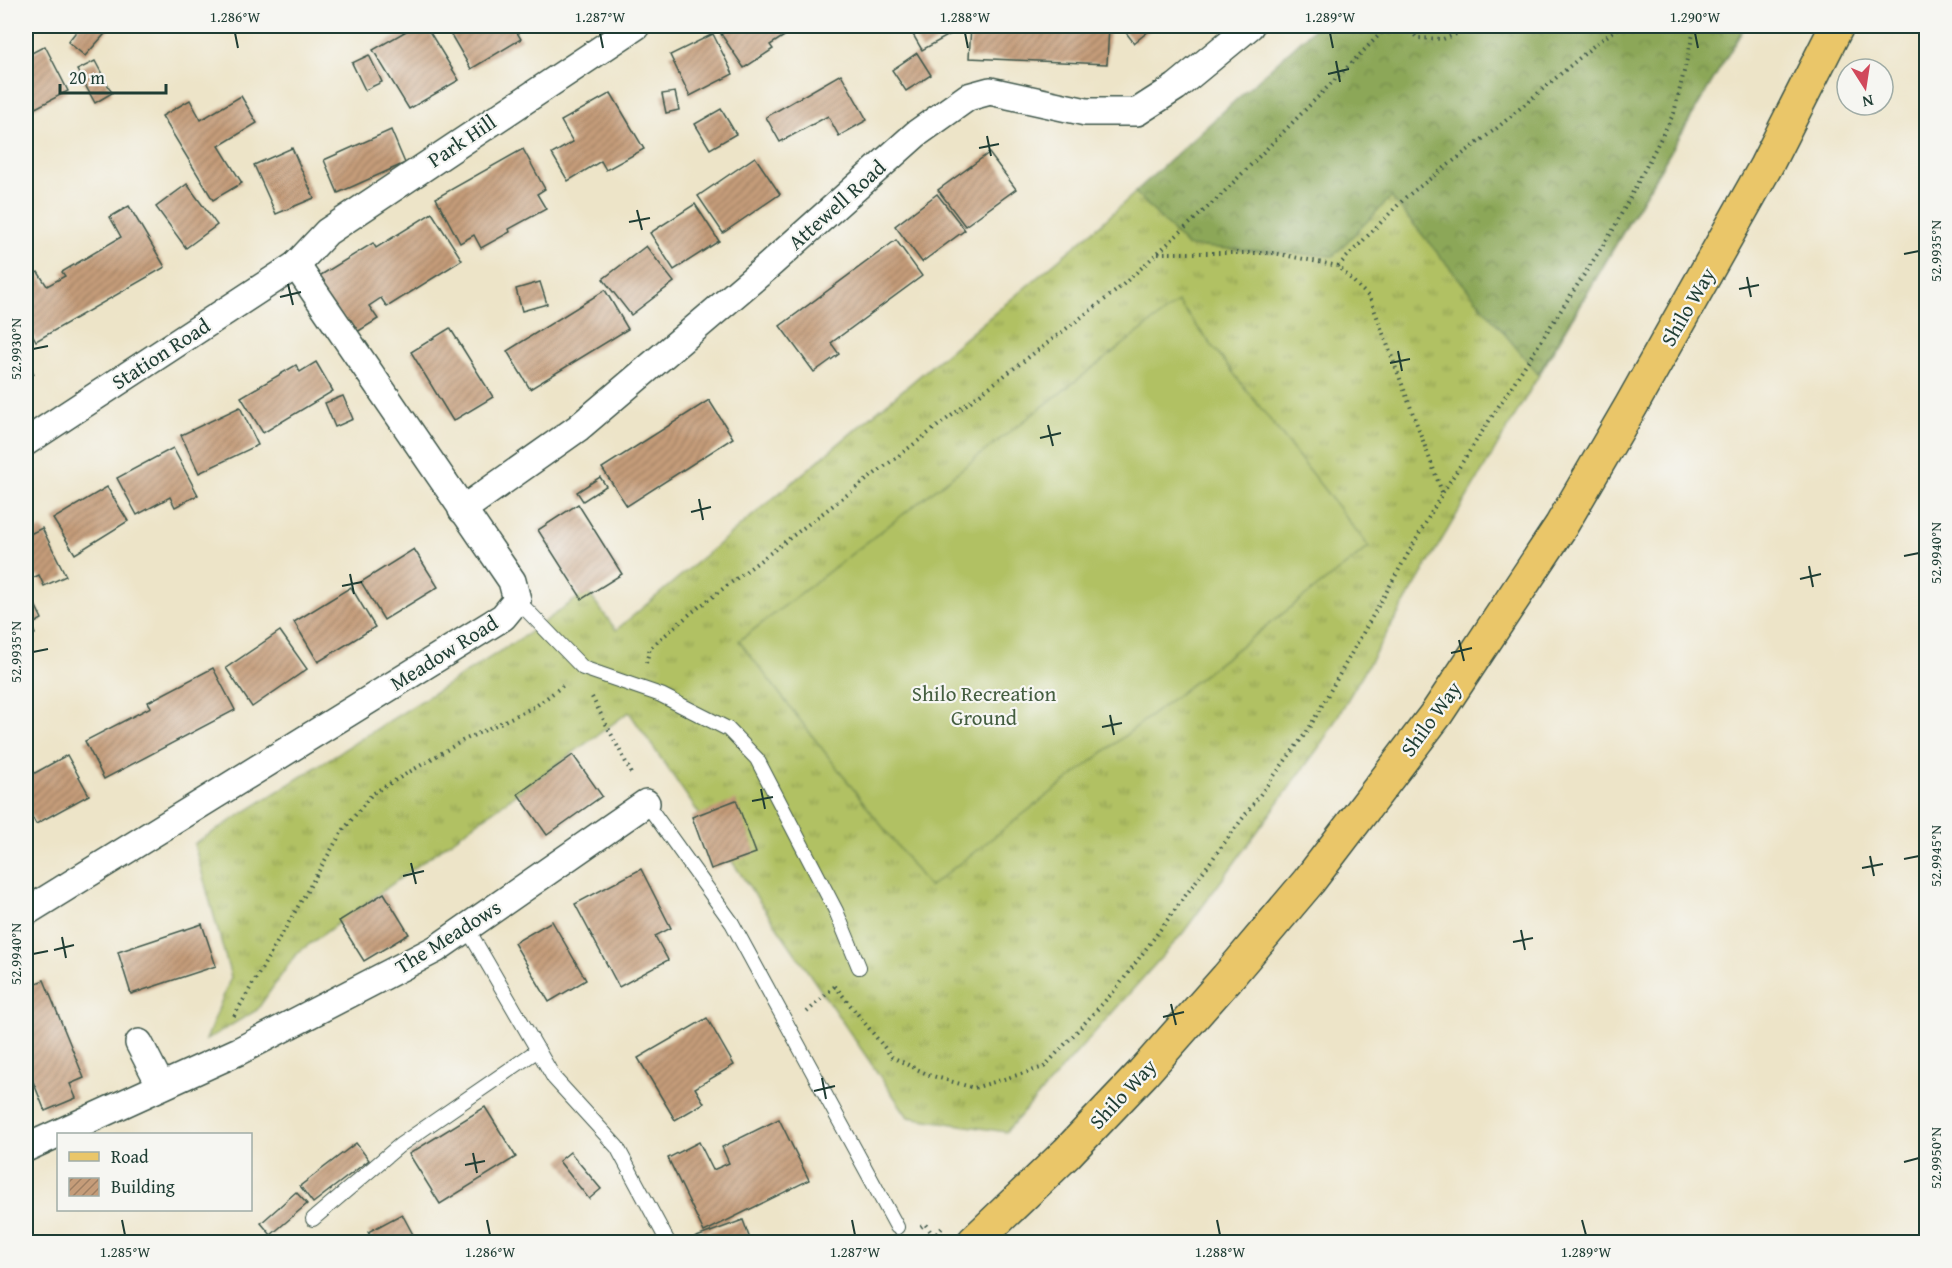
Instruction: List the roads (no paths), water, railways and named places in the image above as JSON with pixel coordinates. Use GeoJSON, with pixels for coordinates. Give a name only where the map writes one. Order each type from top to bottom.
{"type":"FeatureCollection","features":[{"type":"Feature","properties":{"kind":"main road","name":"Shilo Way"},"geometry":{"type":"LineString","coordinates":[[974,1242],[1067,1153],[1143,1073],[1227,978],[1310,881],[1437,713],[1561,526],[1637,396],[1766,166],[1837,26]]}},
{"type":"Feature","properties":{"kind":"street","name":"Park Hill"},"geometry":{"type":"LineString","coordinates":[[296,265],[327,232],[636,26]]}},
{"type":"Feature","properties":{"kind":"street","name":"Attewell Road"},"geometry":{"type":"LineString","coordinates":[[462,510],[578,428],[766,268],[916,134],[968,97],[990,91],[1086,112],[1137,112],[1176,87],[1250,26]]}},
{"type":"Feature","properties":{"kind":"street","name":"Station Road"},"geometry":{"type":"LineString","coordinates":[[26,442],[296,265]]}},
{"type":"Feature","properties":{"kind":"street","name":"Meadow Road"},"geometry":{"type":"LineString","coordinates":[[26,912],[503,617],[517,600],[512,581],[296,265]]}},
{"type":"Feature","properties":{"kind":"street","name":"The Meadows"},"geometry":{"type":"LineString","coordinates":[[59,1133],[239,1051],[436,949],[646,803]]}},
{"type":"Feature","properties":{"kind":"street"},"geometry":{"type":"LineString","coordinates":[[140,1043],[161,1086]]}},
{"type":"Feature","properties":{"kind":"street","name":"The Meadows"},"geometry":{"type":"LineString","coordinates":[[26,1148],[57,1134]]}},
{"type":"Feature","properties":{"kind":"lane"},"geometry":{"type":"LineString","coordinates":[[517,600],[581,671],[642,688],[728,729],[757,759],[836,911],[859,967]]}},
{"type":"Feature","properties":{"kind":"lane"},"geometry":{"type":"LineString","coordinates":[[646,803],[732,923],[897,1227]]}},
{"type":"Feature","properties":{"kind":"lane"},"geometry":{"type":"LineString","coordinates":[[467,928],[554,1078],[617,1147],[668,1242]]}},
{"type":"Feature","properties":{"kind":"lane"},"geometry":{"type":"LineString","coordinates":[[313,1219],[400,1145],[538,1050]]}},
{"type":"Feature","properties":{"kind":"park label","name":"Shilo Recreation Ground"},"geometry":{"type":"Point","coordinates":[984,706]}}]}
